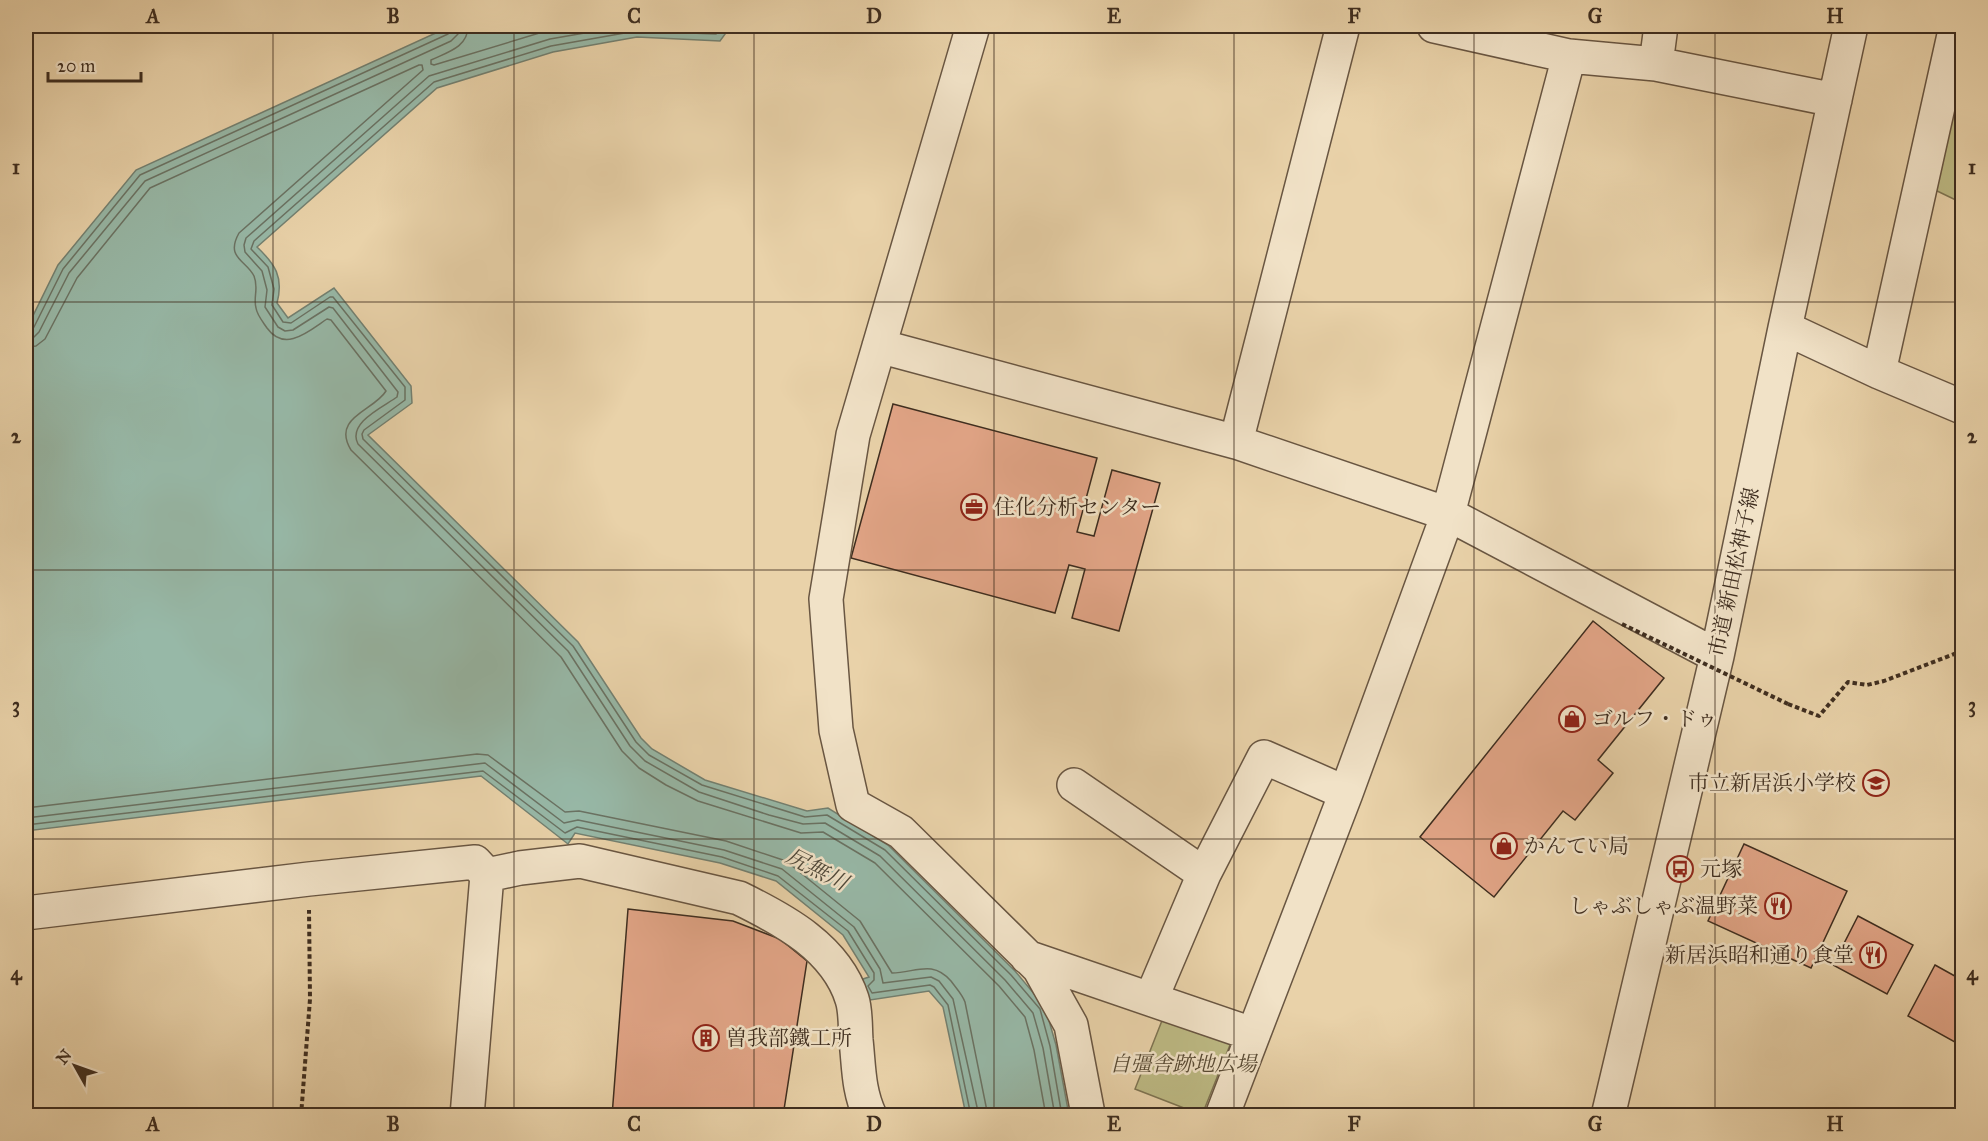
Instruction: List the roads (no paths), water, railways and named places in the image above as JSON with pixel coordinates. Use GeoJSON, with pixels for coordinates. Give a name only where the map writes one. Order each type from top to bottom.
{"type":"FeatureCollection","features":[{"type":"Feature","properties":{"kind":"street"},"geometry":{"type":"LineString","coordinates":[[973,26],[853,435],[826,599],[836,730],[853,805],[901,832],[1039,968],[1071,1025],[1088,1114]]}},
{"type":"Feature","properties":{"kind":"street"},"geometry":{"type":"LineString","coordinates":[[1236,442],[1343,26]]}},
{"type":"Feature","properties":{"kind":"street"},"geometry":{"type":"LineString","coordinates":[[1434,26],[1569,56],[1656,64],[1835,100]]}},
{"type":"Feature","properties":{"kind":"street"},"geometry":{"type":"LineString","coordinates":[[1656,64],[1661,26]]}},
{"type":"Feature","properties":{"kind":"street","name":"市道 新田松神子線"},"geometry":{"type":"LineString","coordinates":[[1608,1116],[1717,656],[1851,26]]}},
{"type":"Feature","properties":{"kind":"street"},"geometry":{"type":"LineString","coordinates":[[1879,372],[1956,26]]}},
{"type":"Feature","properties":{"kind":"street"},"geometry":{"type":"LineString","coordinates":[[1222,1116],[1346,793],[1448,514],[1569,56]]}},
{"type":"Feature","properties":{"kind":"street"},"geometry":{"type":"LineString","coordinates":[[1785,328],[1879,372],[1962,407]]}},
{"type":"Feature","properties":{"kind":"street"},"geometry":{"type":"LineString","coordinates":[[879,346],[1236,442],[1448,514],[1717,656]]}},
{"type":"Feature","properties":{"kind":"street"},"geometry":{"type":"LineString","coordinates":[[1151,999],[1204,874],[1264,757],[1346,793]]}},
{"type":"Feature","properties":{"kind":"street"},"geometry":{"type":"LineString","coordinates":[[1074,785],[1204,874]]}},
{"type":"Feature","properties":{"kind":"street"},"geometry":{"type":"LineString","coordinates":[[487,875],[520,868],[580,861],[739,898],[812,941],[845,981],[853,1001],[862,1098],[870,1116]]}},
{"type":"Feature","properties":{"kind":"street"},"geometry":{"type":"LineString","coordinates":[[26,913],[309,879],[475,862],[487,875],[467,1116]]}},
{"type":"Feature","properties":{"kind":"street"},"geometry":{"type":"LineString","coordinates":[[1027,957],[1252,1034]]}},
{"type":"Feature","properties":{"kind":"water","name":"尻無川"},"geometry":{"type":"Polygon","coordinates":[[[451,26],[731,26],[720,41],[637,37],[553,52],[437,88],[257,247],[269,259],[276,272],[279,286],[277,303],[288,318],[334,288],[411,386],[412,403],[368,435],[578,642],[641,738],[652,749],[705,780],[807,811],[828,808],[888,845],[1015,971],[1045,1007],[1056,1045],[1069,1115],[966,1115],[943,1007],[929,991],[870,1000],[857,981],[869,977],[843,935],[776,881],[720,863],[575,833],[568,844],[481,776],[26,831],[26,330],[58,265],[136,170],[451,26]]]}},
{"type":"Feature","properties":{"kind":"place","name":"住化分析センター"},"geometry":{"type":"Point","coordinates":[974,507]}},
{"type":"Feature","properties":{"kind":"place","name":"ゴルフ・ドゥ"},"geometry":{"type":"Point","coordinates":[1572,719]}},
{"type":"Feature","properties":{"kind":"place","name":"市立新居浜小学校"},"geometry":{"type":"Point","coordinates":[1876,783]}},
{"type":"Feature","properties":{"kind":"place","name":"かんてい局"},"geometry":{"type":"Point","coordinates":[1504,846]}},
{"type":"Feature","properties":{"kind":"place","name":"元塚"},"geometry":{"type":"Point","coordinates":[1680,869]}},
{"type":"Feature","properties":{"kind":"place","name":"しゃぶしゃぶ温野菜"},"geometry":{"type":"Point","coordinates":[1778,906]}},
{"type":"Feature","properties":{"kind":"place","name":"新居浜昭和通り食堂"},"geometry":{"type":"Point","coordinates":[1873,955]}},
{"type":"Feature","properties":{"kind":"place","name":"曽我部鐵工所"},"geometry":{"type":"Point","coordinates":[706,1038]}},
{"type":"Feature","properties":{"kind":"park label","name":"自彊舎跡地広場"},"geometry":{"type":"Point","coordinates":[1183,1064]}}]}
